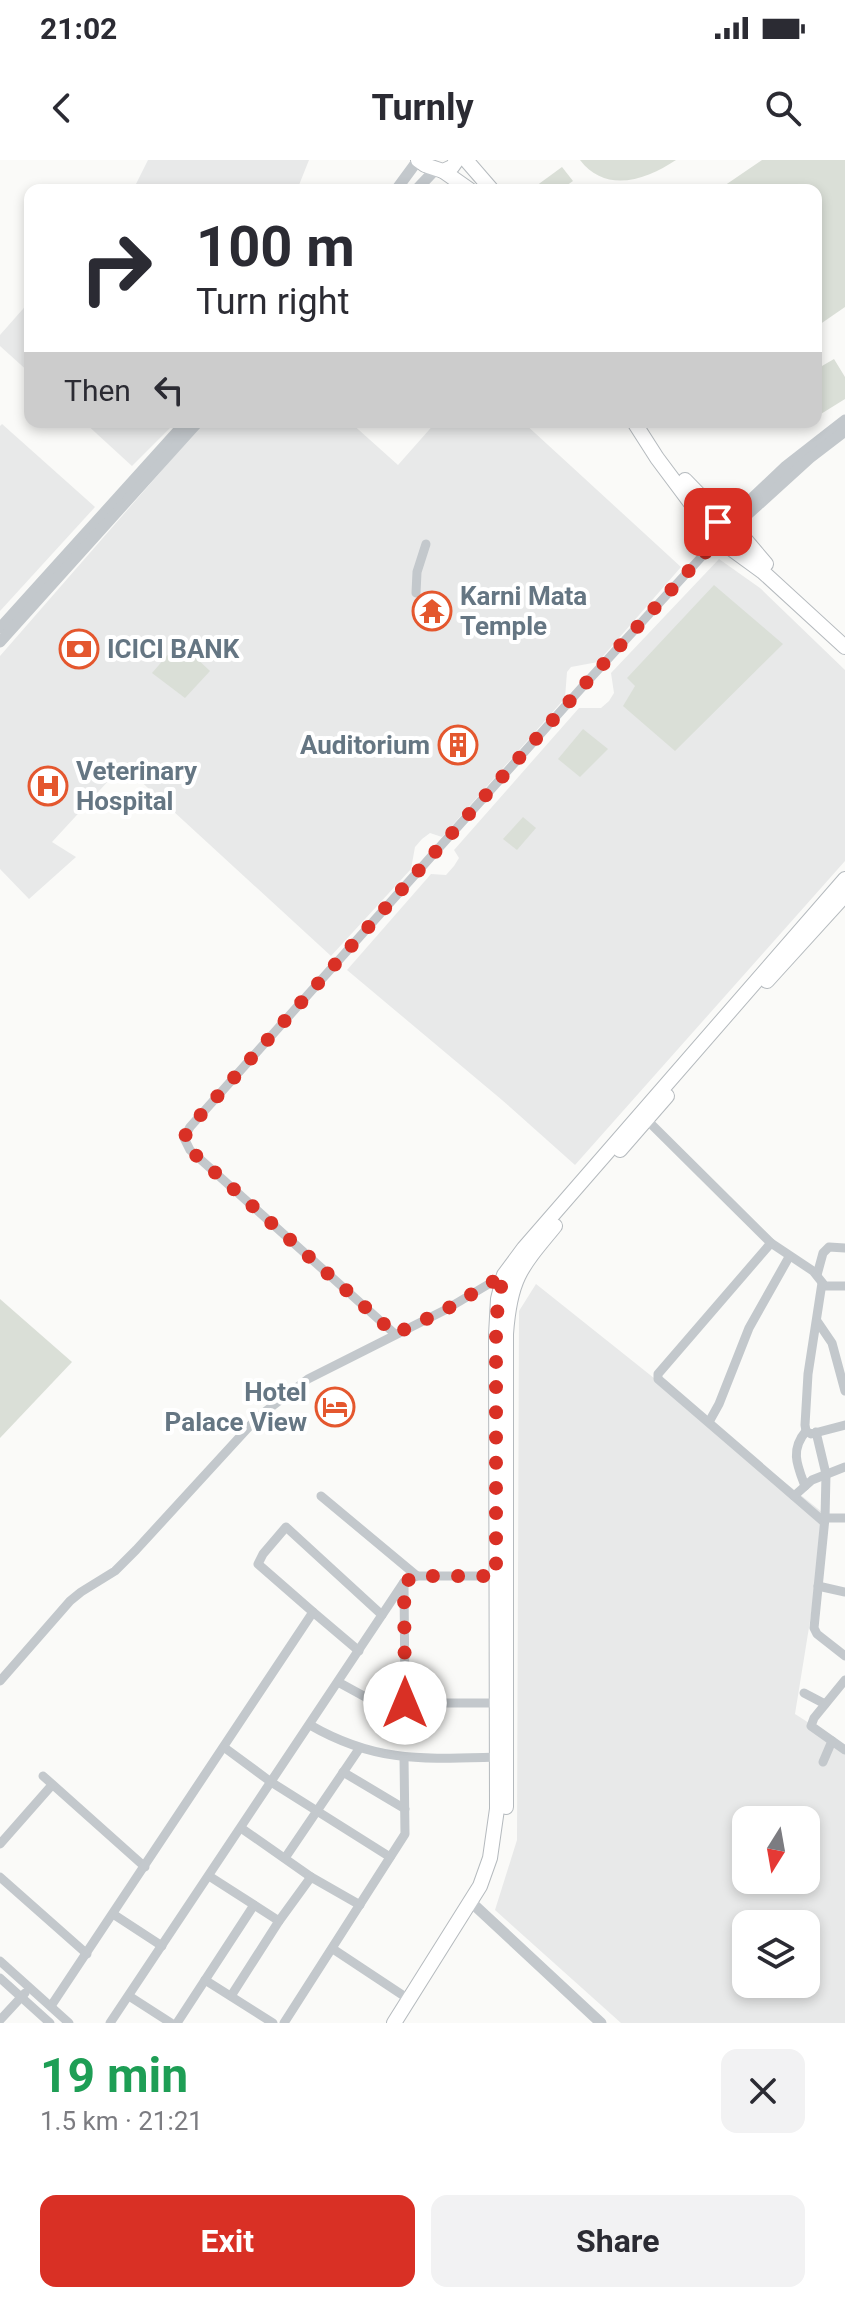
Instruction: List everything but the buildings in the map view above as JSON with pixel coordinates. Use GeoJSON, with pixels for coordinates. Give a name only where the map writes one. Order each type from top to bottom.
{"type":"FeatureCollection","features":[{"type":"Feature","properties":{"kind":"main road"},"geometry":{"type":"LineString","coordinates":[[418,160],[461,184]]}},
{"type":"Feature","properties":{"kind":"main road"},"geometry":{"type":"LineString","coordinates":[[439,170],[452,167],[457,160]]}},
{"type":"Feature","properties":{"kind":"main road"},"geometry":{"type":"LineString","coordinates":[[466,160],[487,184]]}},
{"type":"Feature","properties":{"kind":"main road"},"geometry":{"type":"LineString","coordinates":[[638,428],[718,540],[763,572],[845,647]]}},
{"type":"Feature","properties":{"kind":"main road"},"geometry":{"type":"LineString","coordinates":[[648,428],[675,468],[732,524],[759,557],[845,635]]}},
{"type":"Feature","properties":{"kind":"main road"},"geometry":{"type":"LineString","coordinates":[[718,540],[714,527],[732,524]]}},
{"type":"Feature","properties":{"kind":"main road"},"geometry":{"type":"LineString","coordinates":[[718,540],[733,543],[732,524]]}},
{"type":"Feature","properties":{"kind":"main road"},"geometry":{"type":"LineString","coordinates":[[394,2023],[475,1905],[490,1858],[497,1809],[496,1335],[498,1299],[504,1275],[697,1046],[845,879]]}},
{"type":"Feature","properties":{"kind":"main road"},"geometry":{"type":"LineString","coordinates":[[404,2023],[494,1873],[506,1810],[506,1334],[508,1299],[516,1278],[532,1254],[694,1061],[845,895]]}},
{"type":"Feature","properties":{"kind":"street"},"geometry":{"type":"LineString","coordinates":[[400,184],[418,160]]}},
{"type":"Feature","properties":{"kind":"street"},"geometry":{"type":"LineString","coordinates":[[423,184],[439,170]]}},
{"type":"Feature","properties":{"kind":"street"},"geometry":{"type":"LineString","coordinates":[[732,524],[786,466],[845,420]]}},
{"type":"Feature","properties":{"kind":"street"},"geometry":{"type":"LineString","coordinates":[[0,628],[181,428]]}},
{"type":"Feature","properties":{"kind":"street"},"geometry":{"type":"LineString","coordinates":[[0,642],[193,428]]}},
{"type":"Feature","properties":{"kind":"street"},"geometry":{"type":"LineString","coordinates":[[732,524],[845,431]]}},
{"type":"Feature","properties":{"kind":"street"},"geometry":{"type":"LineString","coordinates":[[395,1334],[190,1150],[184,1138],[200,1116],[585,684],[718,540]]}},
{"type":"Feature","properties":{"kind":"street"},"geometry":{"type":"LineString","coordinates":[[416,593],[417,572],[426,544]]}},
{"type":"Feature","properties":{"kind":"street"},"geometry":{"type":"LineString","coordinates":[[647,1120],[771,1243],[829,1287],[845,1286]]}},
{"type":"Feature","properties":{"kind":"street"},"geometry":{"type":"LineString","coordinates":[[771,1243],[658,1374],[661,1383],[825,1520],[845,1518]]}},
{"type":"Feature","properties":{"kind":"street"},"geometry":{"type":"LineString","coordinates":[[845,1248],[829,1247],[823,1253],[817,1321],[808,1374],[811,1432],[826,1474],[815,1632],[845,1656]]}},
{"type":"Feature","properties":{"kind":"street"},"geometry":{"type":"LineString","coordinates":[[709,1422],[749,1328],[789,1257]]}},
{"type":"Feature","properties":{"kind":"street"},"geometry":{"type":"LineString","coordinates":[[0,1681],[70,1601],[115,1571],[258,1417],[308,1379],[445,1310],[504,1275]]}},
{"type":"Feature","properties":{"kind":"street"},"geometry":{"type":"LineString","coordinates":[[817,1321],[832,1343],[845,1391]]}},
{"type":"Feature","properties":{"kind":"street"},"geometry":{"type":"LineString","coordinates":[[805,1486],[795,1456],[798,1443],[811,1432],[845,1425]]}},
{"type":"Feature","properties":{"kind":"street"},"geometry":{"type":"LineString","coordinates":[[794,1496],[826,1474],[845,1467]]}},
{"type":"Feature","properties":{"kind":"street"},"geometry":{"type":"LineString","coordinates":[[321,1496],[417,1576]]}},
{"type":"Feature","properties":{"kind":"street"},"geometry":{"type":"LineString","coordinates":[[359,1651],[258,1564],[263,1554],[286,1527],[382,1615]]}},
{"type":"Feature","properties":{"kind":"street"},"geometry":{"type":"LineString","coordinates":[[110,2023],[404,1582],[417,1576],[496,1576]]}},
{"type":"Feature","properties":{"kind":"street"},"geometry":{"type":"LineString","coordinates":[[404,1582],[405,1703]]}},
{"type":"Feature","properties":{"kind":"street"},"geometry":{"type":"LineString","coordinates":[[818,1586],[845,1592]]}},
{"type":"Feature","properties":{"kind":"street"},"geometry":{"type":"LineString","coordinates":[[51,2006],[313,1612]]}},
{"type":"Feature","properties":{"kind":"street"},"geometry":{"type":"LineString","coordinates":[[801,1730],[812,1722],[845,1680]]}},
{"type":"Feature","properties":{"kind":"street"},"geometry":{"type":"LineString","coordinates":[[338,1682],[369,1699],[405,1703],[497,1703]]}},
{"type":"Feature","properties":{"kind":"street"},"geometry":{"type":"LineString","coordinates":[[804,1693],[825,1704]]}},
{"type":"Feature","properties":{"kind":"street"},"geometry":{"type":"LineString","coordinates":[[812,1722],[811,1726],[845,1750]]}},
{"type":"Feature","properties":{"kind":"street"},"geometry":{"type":"LineString","coordinates":[[310,1725],[359,1749],[404,1757],[497,1757]]}},
{"type":"Feature","properties":{"kind":"street"},"geometry":{"type":"LineString","coordinates":[[823,1762],[832,1741]]}},
{"type":"Feature","properties":{"kind":"street"},"geometry":{"type":"LineString","coordinates":[[225,1748],[271,1782],[390,1857]]}},
{"type":"Feature","properties":{"kind":"street"},"geometry":{"type":"LineString","coordinates":[[285,1858],[359,1749]]}},
{"type":"Feature","properties":{"kind":"street"},"geometry":{"type":"LineString","coordinates":[[284,2023],[405,1834],[404,1757]]}},
{"type":"Feature","properties":{"kind":"street"},"geometry":{"type":"LineString","coordinates":[[343,1772],[405,1809]]}},
{"type":"Feature","properties":{"kind":"street"},"geometry":{"type":"LineString","coordinates":[[43,1776],[145,1867]]}},
{"type":"Feature","properties":{"kind":"street"},"geometry":{"type":"LineString","coordinates":[[0,1844],[52,1785]]}},
{"type":"Feature","properties":{"kind":"street"},"geometry":{"type":"LineString","coordinates":[[241,1828],[311,1877],[360,1905]]}},
{"type":"Feature","properties":{"kind":"street"},"geometry":{"type":"LineString","coordinates":[[209,1876],[279,1921]]}},
{"type":"Feature","properties":{"kind":"street"},"geometry":{"type":"LineString","coordinates":[[0,1877],[87,1954]]}},
{"type":"Feature","properties":{"kind":"street"},"geometry":{"type":"LineString","coordinates":[[231,1996],[311,1877]]}},
{"type":"Feature","properties":{"kind":"street"},"geometry":{"type":"LineString","coordinates":[[129,1996],[174,2023],[254,1905]]}},
{"type":"Feature","properties":{"kind":"street"},"geometry":{"type":"LineString","coordinates":[[475,1905],[601,2023]]}},
{"type":"Feature","properties":{"kind":"street"},"geometry":{"type":"LineString","coordinates":[[113,1914],[162,1946]]}},
{"type":"Feature","properties":{"kind":"street"},"geometry":{"type":"LineString","coordinates":[[333,1949],[410,2000]]}},
{"type":"Feature","properties":{"kind":"street"},"geometry":{"type":"LineString","coordinates":[[0,1961],[69,2023]]}},
{"type":"Feature","properties":{"kind":"street"},"geometry":{"type":"LineString","coordinates":[[0,1978],[50,2023]]}},
{"type":"Feature","properties":{"kind":"street"},"geometry":{"type":"LineString","coordinates":[[205,1980],[273,2023]]}},
{"type":"Feature","properties":{"kind":"street"},"geometry":{"type":"LineString","coordinates":[[0,2020],[30,1987]]}},
{"type":"Feature","properties":{"kind":"shaded area"},"geometry":{"type":"Polygon","coordinates":[[[148,160],[309,160],[299,184],[136,184],[148,160]]]}},
{"type":"Feature","properties":{"kind":"shaded area"},"geometry":{"type":"Polygon","coordinates":[[[580,160],[676,160],[639,178],[614,180],[590,171],[580,160]]]}},
{"type":"Feature","properties":{"kind":"shaded area"},"geometry":{"type":"Polygon","coordinates":[[[762,160],[845,160],[845,307],[822,323],[822,184],[727,184],[762,160]]]}},
{"type":"Feature","properties":{"kind":"shaded area"},"geometry":{"type":"Polygon","coordinates":[[[562,167],[573,181],[569,184],[539,184],[562,167]]]}},
{"type":"Feature","properties":{"kind":"shaded area"},"geometry":{"type":"Polygon","coordinates":[[[24,308],[24,368],[0,346],[0,335],[24,308]]]}},
{"type":"Feature","properties":{"kind":"shaded area"},"geometry":{"type":"Polygon","coordinates":[[[834,359],[845,377],[845,399],[822,413],[822,366],[834,359]]]}},
{"type":"Feature","properties":{"kind":"shaded area"},"geometry":{"type":"Polygon","coordinates":[[[2,424],[95,507],[0,611],[0,426],[2,424]]]}},
{"type":"Feature","properties":{"kind":"shaded area"},"geometry":{"type":"Polygon","coordinates":[[[91,428],[170,428],[132,466],[91,428]]]}},
{"type":"Feature","properties":{"kind":"shaded area"},"geometry":{"type":"Polygon","coordinates":[[[199,428],[357,428],[398,465],[431,428],[530,428],[681,567],[598,662],[571,667],[567,672],[565,698],[442,837],[430,833],[422,839],[415,847],[411,869],[331,956],[123,765],[52,842],[76,857],[29,899],[0,869],[0,656],[199,428]]]}},
{"type":"Feature","properties":{"kind":"shaded area"},"geometry":{"type":"Polygon","coordinates":[[[719,559],[760,588],[845,670],[845,861],[575,1165],[347,970],[431,874],[446,875],[454,866],[459,858],[454,850],[579,708],[601,708],[609,701],[614,693],[611,673],[719,559]]]}},
{"type":"Feature","properties":{"kind":"shaded area"},"geometry":{"type":"Polygon","coordinates":[[[714,585],[783,644],[675,751],[623,706],[635,686],[627,678],[714,585]]]}},
{"type":"Feature","properties":{"kind":"shaded area"},"geometry":{"type":"Polygon","coordinates":[[[179,642],[210,671],[185,698],[152,673],[179,642]]]}},
{"type":"Feature","properties":{"kind":"shaded area"},"geometry":{"type":"Polygon","coordinates":[[[583,729],[608,749],[580,777],[558,759],[583,729]]]}},
{"type":"Feature","properties":{"kind":"shaded area"},"geometry":{"type":"Polygon","coordinates":[[[523,817],[536,828],[517,850],[503,839],[523,817]]]}},
{"type":"Feature","properties":{"kind":"shaded area"},"geometry":{"type":"Polygon","coordinates":[[[536,1284],[827,1516],[795,1714],[845,1746],[845,2023],[621,2023],[495,1910],[517,1840],[519,1311],[536,1284]]]}},
{"type":"Feature","properties":{"kind":"shaded area"},"geometry":{"type":"Polygon","coordinates":[[[0,1299],[72,1362],[0,1438],[0,1299]]]}},
{"type":"Feature","properties":{"kind":"place","name":"Karni Mata Temple"},"geometry":{"type":"Point","coordinates":[432,611]}},
{"type":"Feature","properties":{"kind":"place","name":"ICICI BANK"},"geometry":{"type":"Point","coordinates":[79,649]}},
{"type":"Feature","properties":{"kind":"place","name":"Auditorium"},"geometry":{"type":"Point","coordinates":[458,745]}},
{"type":"Feature","properties":{"kind":"place","name":"Veterinary Hospital"},"geometry":{"type":"Point","coordinates":[48,786]}},
{"type":"Feature","properties":{"kind":"place","name":"Hotel Palace View"},"geometry":{"type":"Point","coordinates":[335,1407]}},
{"type":"Feature","properties":{"kind":"route"},"geometry":{"type":"LineString","coordinates":[[405,1703],[404,1582],[417,1576],[496,1576],[496,1335],[498,1299],[504,1275],[445,1310],[395,1334],[190,1150],[184,1138],[190,1127],[716,541],[713,533],[718,522]]}}]}
